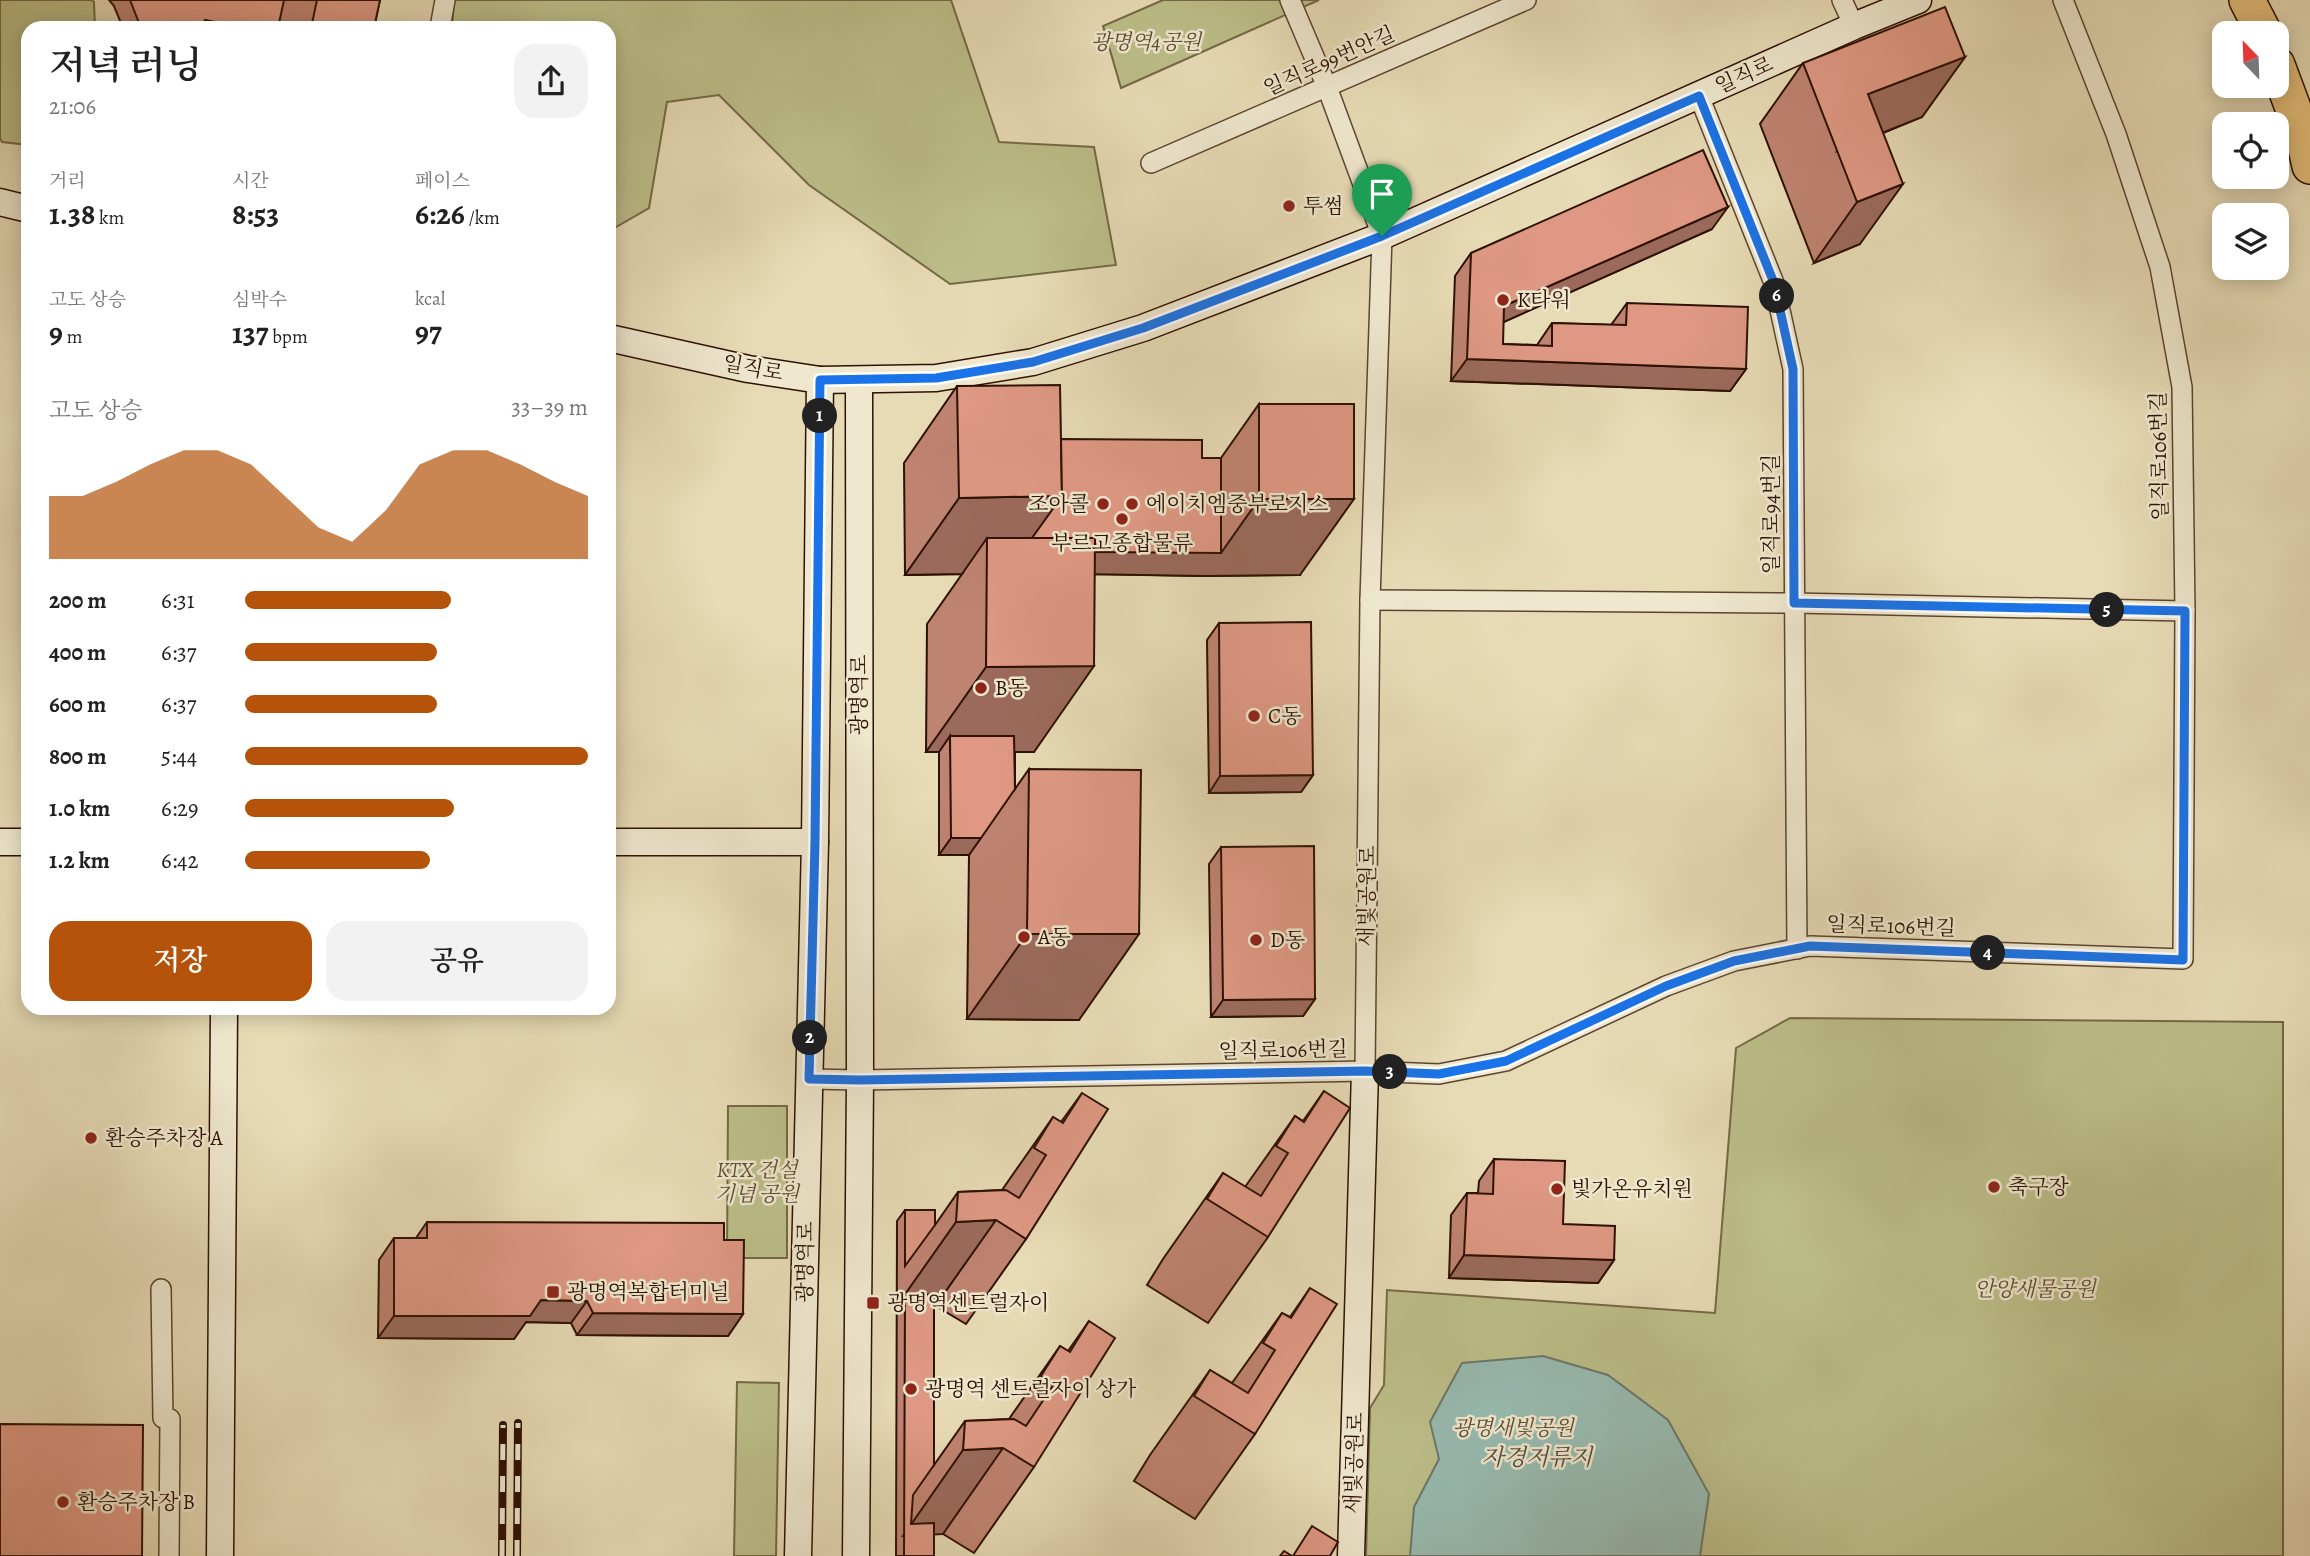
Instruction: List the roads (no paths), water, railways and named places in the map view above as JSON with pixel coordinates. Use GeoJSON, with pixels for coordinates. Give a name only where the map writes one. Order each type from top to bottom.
{"type":"FeatureCollection","features":[{"type":"Feature","properties":{"kind":"highway"},"geometry":{"type":"LineString","coordinates":[[2247,0],[2258,21]]}},
{"type":"Feature","properties":{"kind":"highway"},"geometry":{"type":"LineString","coordinates":[[2289,98],[2310,166]]}},
{"type":"Feature","properties":{"kind":"street"},"geometry":{"type":"LineString","coordinates":[[441,21],[445,0]]}},
{"type":"Feature","properties":{"kind":"street"},"geometry":{"type":"LineString","coordinates":[[1290,0],[1382,236]]}},
{"type":"Feature","properties":{"kind":"street","name":"일직로99번안길"},"geometry":{"type":"LineString","coordinates":[[1151,163],[1526,0]]}},
{"type":"Feature","properties":{"kind":"street"},"geometry":{"type":"LineString","coordinates":[[1842,0],[1854,26]]}},
{"type":"Feature","properties":{"kind":"street","name":"일직로"},"geometry":{"type":"LineString","coordinates":[[616,340],[748,369],[820,380],[936,378],[1033,362],[1143,328],[1382,236],[1918,0]]}},
{"type":"Feature","properties":{"kind":"street","name":"일직로106번길"},"geometry":{"type":"LineString","coordinates":[[809,1079],[1365,1071],[1439,1074],[1506,1061],[1666,986],[1734,961],[1810,946],[2183,960],[2185,611],[2182,387],[2160,267],[2116,134],[2063,0]]}},
{"type":"Feature","properties":{"kind":"street","name":"일직로94번길"},"geometry":{"type":"LineString","coordinates":[[1699,96],[1774,283],[1793,369],[1797,949]]}},
{"type":"Feature","properties":{"kind":"street"},"geometry":{"type":"LineString","coordinates":[[0,202],[21,207]]}},
{"type":"Feature","properties":{"kind":"street","name":"새빛공원로"},"geometry":{"type":"LineString","coordinates":[[1351,1556],[1365,1071],[1370,600],[1382,236]]}},
{"type":"Feature","properties":{"kind":"street","name":"광명역로"},"geometry":{"type":"LineString","coordinates":[[798,1556],[815,842],[820,380]]}},
{"type":"Feature","properties":{"kind":"street","name":"광명역로"},"geometry":{"type":"LineString","coordinates":[[856,1556],[860,1080],[859,381]]}},
{"type":"Feature","properties":{"kind":"street"},"geometry":{"type":"LineString","coordinates":[[1370,600],[1794,603],[2185,611]]}},
{"type":"Feature","properties":{"kind":"street"},"geometry":{"type":"LineString","coordinates":[[0,842],[21,842]]}},
{"type":"Feature","properties":{"kind":"street"},"geometry":{"type":"LineString","coordinates":[[616,842],[815,842]]}},
{"type":"Feature","properties":{"kind":"street"},"geometry":{"type":"LineString","coordinates":[[220,1556],[224,1015]]}},
{"type":"Feature","properties":{"kind":"street"},"geometry":{"type":"LineString","coordinates":[[161,1289],[163,1418],[170,1419],[169,1556]]}},
{"type":"Feature","properties":{"kind":"water","name":"자경저류지"},"geometry":{"type":"Polygon","coordinates":[[[1543,1356],[1608,1375],[1668,1420],[1709,1494],[1700,1556],[1410,1556],[1414,1507],[1439,1459],[1430,1422],[1462,1363],[1543,1356]]]}},
{"type":"Feature","properties":{"kind":"railway"},"geometry":{"type":"LineString","coordinates":[[517,1556],[518,1423]]}},
{"type":"Feature","properties":{"kind":"railway"},"geometry":{"type":"LineString","coordinates":[[502,1556],[503,1425]]}},
{"type":"Feature","properties":{"kind":"place","name":"투썸"},"geometry":{"type":"Point","coordinates":[1289,206]}},
{"type":"Feature","properties":{"kind":"place","name":"K타워"},"geometry":{"type":"Point","coordinates":[1503,300]}},
{"type":"Feature","properties":{"kind":"place","name":"조아콜"},"geometry":{"type":"Point","coordinates":[1103,504]}},
{"type":"Feature","properties":{"kind":"place","name":"에이치엠중부로지스"},"geometry":{"type":"Point","coordinates":[1132,504]}},
{"type":"Feature","properties":{"kind":"place","name":"부르고종합물류"},"geometry":{"type":"Point","coordinates":[1122,519]}},
{"type":"Feature","properties":{"kind":"place","name":"B동"},"geometry":{"type":"Point","coordinates":[981,688]}},
{"type":"Feature","properties":{"kind":"place","name":"C동"},"geometry":{"type":"Point","coordinates":[1254,716]}},
{"type":"Feature","properties":{"kind":"place","name":"A동"},"geometry":{"type":"Point","coordinates":[1024,937]}},
{"type":"Feature","properties":{"kind":"place","name":"D동"},"geometry":{"type":"Point","coordinates":[1256,940]}},
{"type":"Feature","properties":{"kind":"place","name":"환승주차장 A"},"geometry":{"type":"Point","coordinates":[91,1138]}},
{"type":"Feature","properties":{"kind":"place","name":"축구장"},"geometry":{"type":"Point","coordinates":[1994,1187]}},
{"type":"Feature","properties":{"kind":"place","name":"빛가온유치원"},"geometry":{"type":"Point","coordinates":[1557,1189]}},
{"type":"Feature","properties":{"kind":"place","name":"광명역복합터미널"},"geometry":{"type":"Point","coordinates":[553,1292]}},
{"type":"Feature","properties":{"kind":"place","name":"광명역센트럴자이"},"geometry":{"type":"Point","coordinates":[873,1303]}},
{"type":"Feature","properties":{"kind":"place","name":"광명역 센트럴자이 상가"},"geometry":{"type":"Point","coordinates":[911,1389]}},
{"type":"Feature","properties":{"kind":"place","name":"환승주차장 B"},"geometry":{"type":"Point","coordinates":[63,1502]}},
{"type":"Feature","properties":{"kind":"park label","name":"광명역4공원"},"geometry":{"type":"Point","coordinates":[1146,42]}},
{"type":"Feature","properties":{"kind":"park label","name":"KTX 건설 기념 공원"},"geometry":{"type":"Point","coordinates":[757,1182]}},
{"type":"Feature","properties":{"kind":"park label","name":"안양새물공원"},"geometry":{"type":"Point","coordinates":[2035,1289]}},
{"type":"Feature","properties":{"kind":"park label","name":"광명새빛공원"},"geometry":{"type":"Point","coordinates":[1513,1428]}}]}
